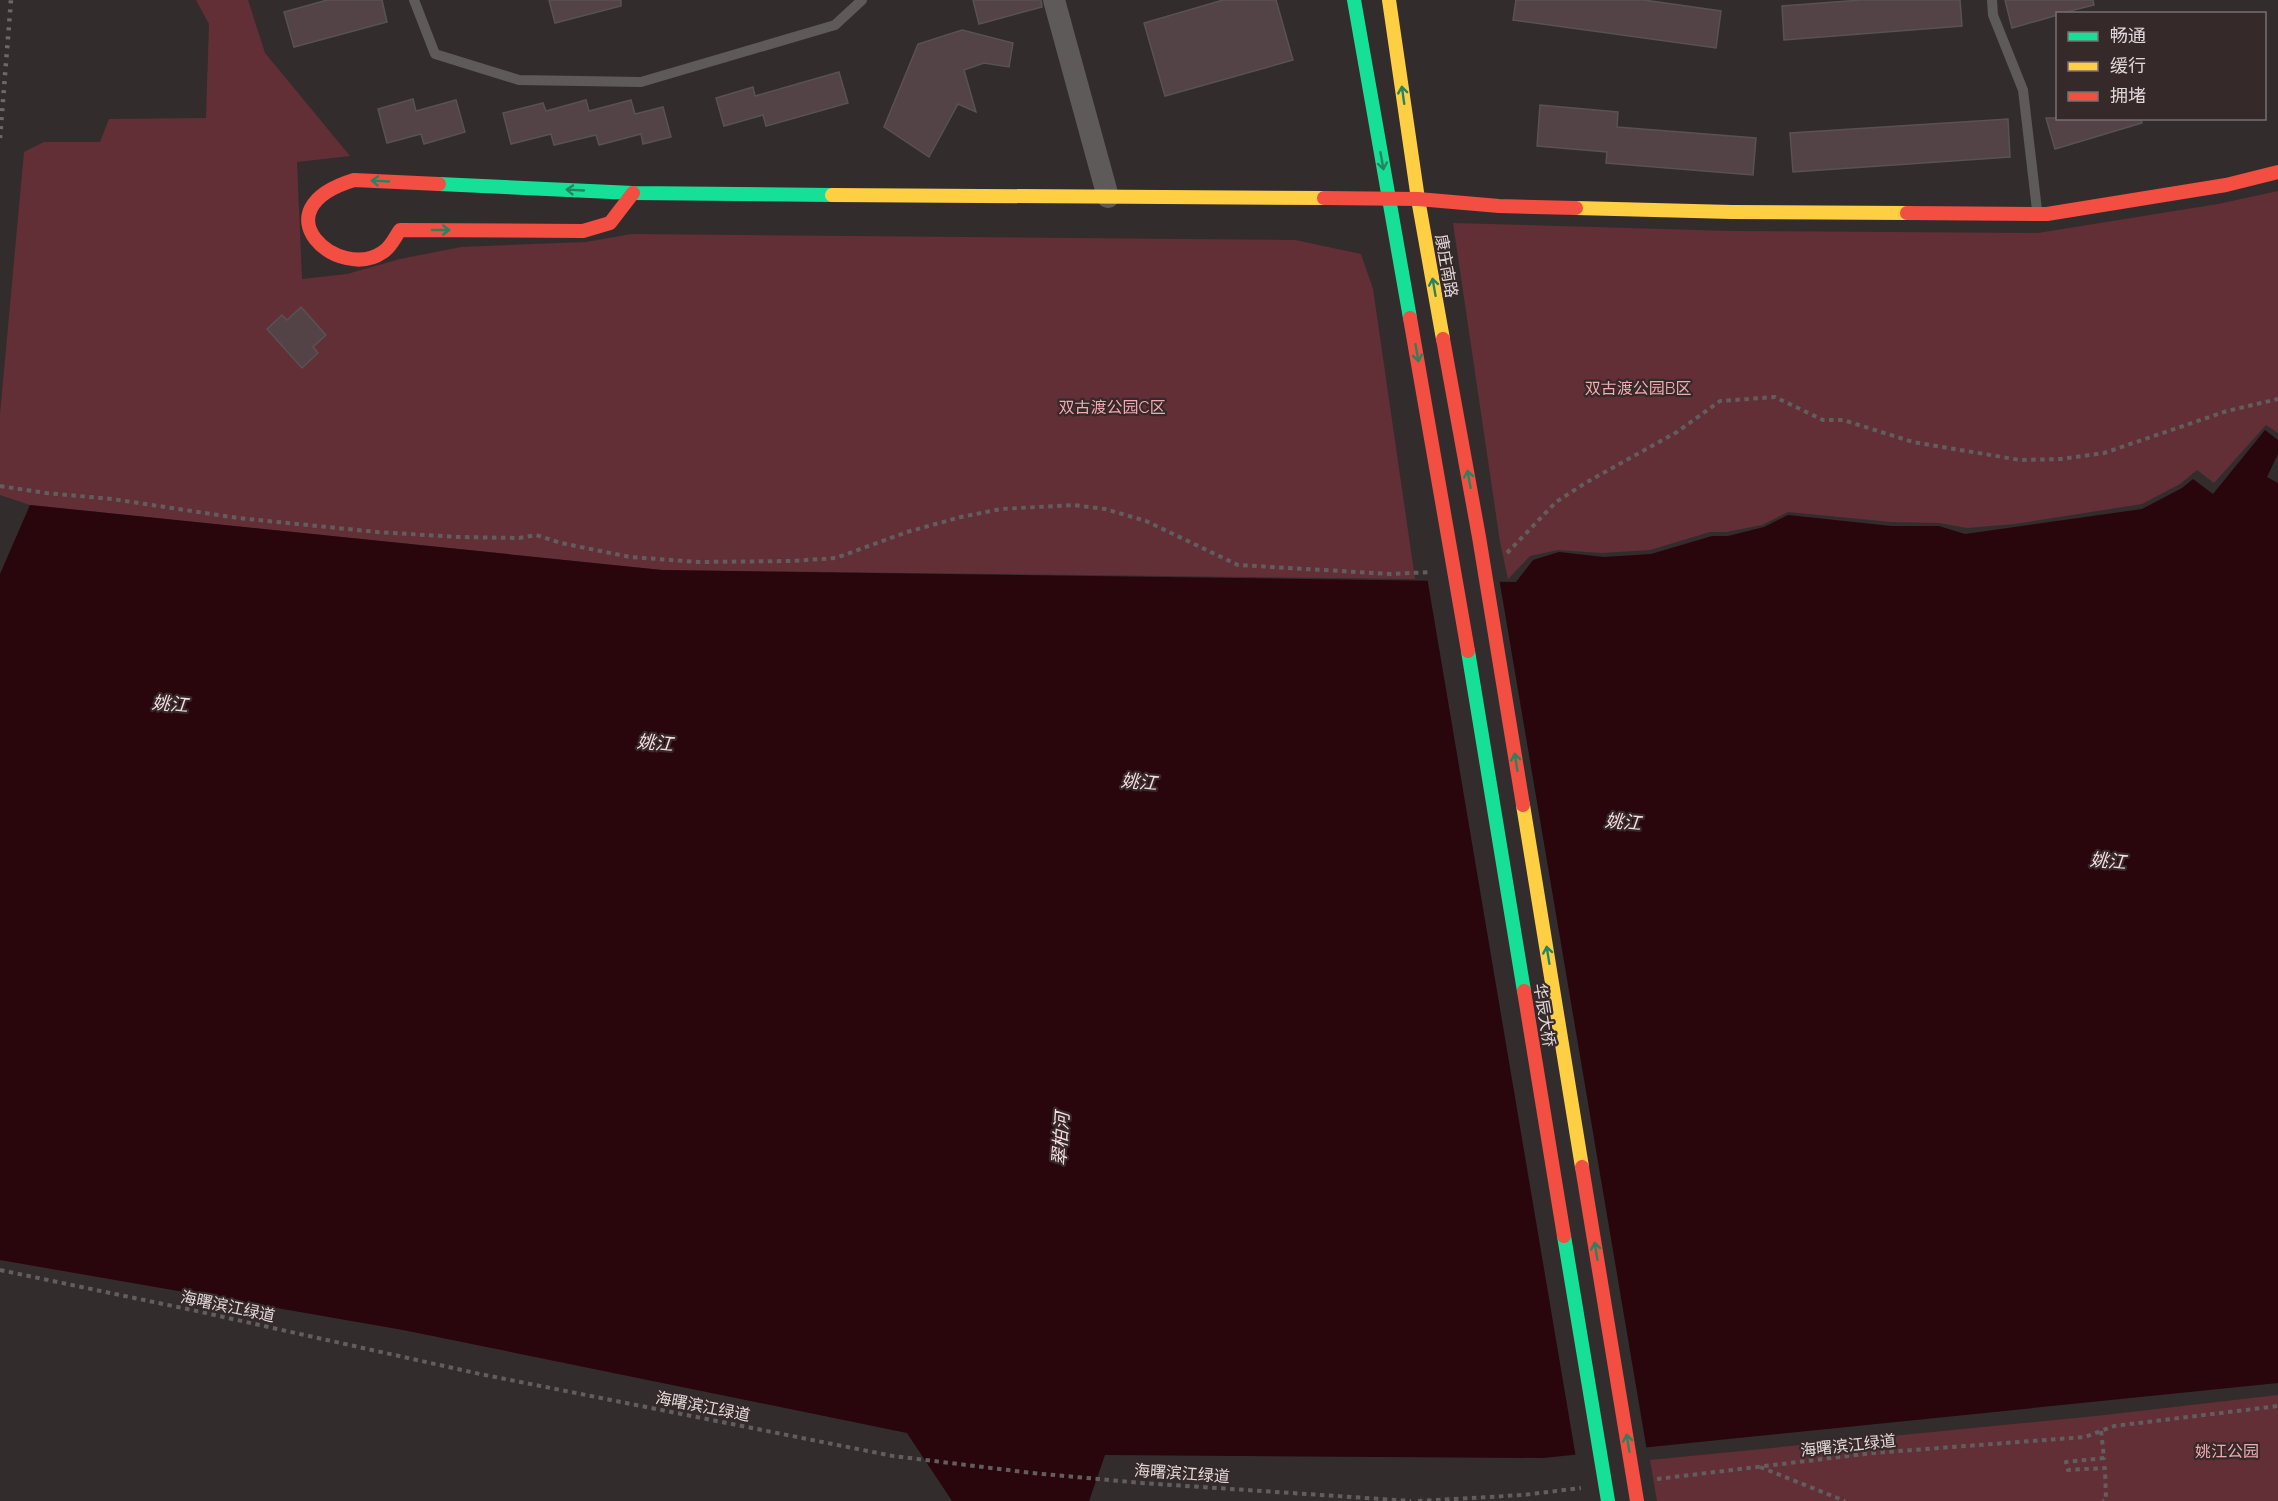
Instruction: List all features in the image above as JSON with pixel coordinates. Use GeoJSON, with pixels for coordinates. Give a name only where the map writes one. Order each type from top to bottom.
{"type":"FeatureCollection","features":[{"type":"Feature","properties":{"kind":"main road"},"geometry":{"type":"LineString","coordinates":[[1354,0],[1389,199]]}},
{"type":"Feature","properties":{"kind":"main road","name":"康庄南路"},"geometry":{"type":"LineString","coordinates":[[1389,0],[1418,199],[1479,537]]}},
{"type":"Feature","properties":{"kind":"main road"},"geometry":{"type":"LineString","coordinates":[[633,193],[610,223],[583,231],[400,230],[385,251],[373,256],[351,259],[333,254],[321,247],[311,233],[307,216],[315,199],[334,185],[354,180],[633,193],[1418,199],[1499,206],[1732,212],[2038,214],[2226,185],[2278,172]]}},
{"type":"Feature","properties":{"kind":"main road","name":"华辰大桥"},"geometry":{"type":"LineString","coordinates":[[1389,199],[1449,535],[1608,1501]]}},
{"type":"Feature","properties":{"kind":"main road","name":"华辰大桥"},"geometry":{"type":"LineString","coordinates":[[1479,537],[1637,1501]]}},
{"type":"Feature","properties":{"kind":"street"},"geometry":{"type":"LineString","coordinates":[[1054,0],[1108,197]]}},
{"type":"Feature","properties":{"kind":"lane"},"geometry":{"type":"LineString","coordinates":[[414,0],[435,54],[519,80],[641,82],[836,25],[862,0]]}},
{"type":"Feature","properties":{"kind":"lane"},"geometry":{"type":"LineString","coordinates":[[1992,0],[1993,15],[2023,90],[2038,214]]}},
{"type":"Feature","properties":{"kind":"path"},"geometry":{"type":"LineString","coordinates":[[1505,555],[1556,502],[1677,432],[1720,401],[1775,397],[1823,420],[1843,420],[1913,442],[2020,460],[2061,459],[2104,453],[2227,411],[2278,399]]}},
{"type":"Feature","properties":{"kind":"path"},"geometry":{"type":"LineString","coordinates":[[0,486],[112,499],[238,518],[377,532],[458,537],[519,538],[537,535],[561,543],[630,557],[698,562],[836,558],[907,532],[961,517],[1001,509],[1073,505],[1105,509],[1146,521],[1238,565],[1391,574],[1441,570]]}},
{"type":"Feature","properties":{"kind":"path","name":"海曙滨江绿道"},"geometry":{"type":"LineString","coordinates":[[0,1270],[492,1376],[898,1457],[1125,1481],[1412,1501]]}},
{"type":"Feature","properties":{"kind":"path","name":"海曙滨江绿道"},"geometry":{"type":"LineString","coordinates":[[1651,1480],[1874,1453],[2085,1437],[2114,1426],[2278,1406]]}},
{"type":"Feature","properties":{"kind":"path"},"geometry":{"type":"LineString","coordinates":[[2101,1431],[2104,1458],[2066,1462],[2068,1470],[2105,1468],[2106,1499],[2103,1501]]}},
{"type":"Feature","properties":{"kind":"path"},"geometry":{"type":"LineString","coordinates":[[1759,1467],[1845,1501]]}},
{"type":"Feature","properties":{"kind":"path"},"geometry":{"type":"LineString","coordinates":[[1418,1501],[1523,1495],[1581,1488]]}},
{"type":"Feature","properties":{"kind":"green space","name":"双古渡公园C区"},"geometry":{"type":"Polygon","coordinates":[[[196,0],[248,0],[265,53],[350,156],[297,162],[302,279],[347,274],[400,259],[461,247],[586,242],[632,234],[1295,240],[1361,254],[1373,289],[1415,579],[662,570],[30,505],[0,495],[0,415],[24,152],[44,142],[100,142],[109,119],[206,118],[209,24],[196,0]]]}},
{"type":"Feature","properties":{"kind":"green space","name":"双古渡公园B区"},"geometry":{"type":"Polygon","coordinates":[[[2278,191],[2278,433],[2266,425],[2214,483],[2197,470],[2180,484],[2142,504],[2014,524],[1967,528],[1940,523],[1891,522],[1788,512],[1762,525],[1726,532],[1710,532],[1650,550],[1602,553],[1558,550],[1530,556],[1508,579],[1500,542],[1453,223],[1731,231],[2038,233],[2218,204],[2278,191]]]}},
{"type":"Feature","properties":{"kind":"green space","name":"姚江公园"},"geometry":{"type":"Polygon","coordinates":[[[2278,1395],[2278,1501],[1657,1501],[1650,1460],[2096,1416],[2278,1395]]]}},
{"type":"Feature","properties":{"kind":"water"},"geometry":{"type":"Polygon","coordinates":[[[2265,430],[2278,440],[2278,454],[2267,477],[2278,483],[2278,1383],[1543,1458],[1105,1455],[1089,1501],[952,1501],[907,1433],[403,1330],[0,1260],[0,574],[30,505],[662,570],[1516,582],[1533,560],[1559,552],[1604,557],[1651,554],[1712,536],[1728,536],[1764,527],[1788,515],[1891,526],[1939,526],[1965,534],[2142,509],[2182,488],[2193,479],[2213,494],[2265,430]]]}},
{"type":"Feature","properties":{"kind":"pier"},"geometry":{"type":"Polygon","coordinates":[[[1427,577],[1499,578],[1647,1451],[1576,1458],[1427,577]]]}},
{"type":"Feature","properties":{"kind":"building"},"geometry":{"type":"Polygon","coordinates":[[[327,0],[382,0],[387,22],[294,47],[284,12],[327,0]]]}},
{"type":"Feature","properties":{"kind":"building"},"geometry":{"type":"Polygon","coordinates":[[[549,0],[621,0],[621,6],[555,23],[549,0]]]}},
{"type":"Feature","properties":{"kind":"building"},"geometry":{"type":"Polygon","coordinates":[[[973,0],[1041,0],[1042,7],[979,24],[973,0]]]}},
{"type":"Feature","properties":{"kind":"building"},"geometry":{"type":"Polygon","coordinates":[[[1223,0],[1276,0],[1293,60],[1165,96],[1144,23],[1223,0]]]}},
{"type":"Feature","properties":{"kind":"building"},"geometry":{"type":"Polygon","coordinates":[[[1516,0],[1644,0],[1721,11],[1716,48],[1513,20],[1516,0]]]}},
{"type":"Feature","properties":{"kind":"building"},"geometry":{"type":"Polygon","coordinates":[[[1861,0],[1960,0],[1962,26],[1784,40],[1782,6],[1861,0]]]}},
{"type":"Feature","properties":{"kind":"building"},"geometry":{"type":"Polygon","coordinates":[[[2005,0],[2093,0],[2094,5],[2066,12],[2056,12],[2056,16],[2012,28],[2005,0]]]}},
{"type":"Feature","properties":{"kind":"building"},"geometry":{"type":"Polygon","coordinates":[[[962,30],[1013,43],[1009,67],[984,63],[964,70],[976,112],[958,104],[929,157],[884,127],[918,44],[962,30]]]}},
{"type":"Feature","properties":{"kind":"building"},"geometry":{"type":"Polygon","coordinates":[[[839,72],[848,103],[766,126],[763,115],[724,126],[716,98],[753,87],[755,96],[839,72]]]}},
{"type":"Feature","properties":{"kind":"building"},"geometry":{"type":"Polygon","coordinates":[[[413,99],[416,111],[456,100],[465,132],[424,144],[421,134],[387,143],[378,109],[413,99]]]}},
{"type":"Feature","properties":{"kind":"building"},"geometry":{"type":"Polygon","coordinates":[[[586,100],[589,111],[631,100],[635,114],[663,107],[671,137],[643,144],[641,134],[599,145],[596,135],[554,145],[551,134],[511,144],[503,113],[543,103],[546,111],[586,100]]]}},
{"type":"Feature","properties":{"kind":"building"},"geometry":{"type":"Polygon","coordinates":[[[1540,105],[1618,112],[1617,127],[1756,138],[1753,175],[1606,163],[1607,152],[1537,146],[1540,105]]]}},
{"type":"Feature","properties":{"kind":"building"},"geometry":{"type":"Polygon","coordinates":[[[2046,118],[2141,120],[2142,123],[2055,149],[2046,118]]]}},
{"type":"Feature","properties":{"kind":"building"},"geometry":{"type":"Polygon","coordinates":[[[2008,119],[2010,157],[1793,172],[1790,133],[2008,119]]]}},
{"type":"Feature","properties":{"kind":"building"},"geometry":{"type":"Polygon","coordinates":[[[301,307],[326,335],[313,347],[318,353],[302,368],[267,329],[282,315],[287,320],[301,307]]]}},
{"type":"Feature","properties":{"kind":"railway"},"geometry":{"type":"LineString","coordinates":[[0,138],[11,0]]}},
{"type":"Feature","properties":{"kind":"traffic: fast"},"geometry":{"type":"LineString","coordinates":[[1354,0],[1410,318]]}},
{"type":"Feature","properties":{"kind":"traffic: fast"},"geometry":{"type":"LineString","coordinates":[[439,184],[633,193],[832,195]]}},
{"type":"Feature","properties":{"kind":"traffic: fast"},"geometry":{"type":"LineString","coordinates":[[1468,651],[1524,991]]}},
{"type":"Feature","properties":{"kind":"traffic: fast"},"geometry":{"type":"LineString","coordinates":[[1564,1236],[1608,1501]]}},
{"type":"Feature","properties":{"kind":"traffic: slow"},"geometry":{"type":"LineString","coordinates":[[1389,0],[1418,199],[1443,339]]}},
{"type":"Feature","properties":{"kind":"traffic: slow"},"geometry":{"type":"LineString","coordinates":[[832,195],[1324,198]]}},
{"type":"Feature","properties":{"kind":"traffic: slow"},"geometry":{"type":"LineString","coordinates":[[1576,208],[1907,213]]}},
{"type":"Feature","properties":{"kind":"traffic: slow"},"geometry":{"type":"LineString","coordinates":[[1523,805],[1582,1167]]}},
{"type":"Feature","properties":{"kind":"traffic: jam"},"geometry":{"type":"LineString","coordinates":[[1907,213],[2047,214],[2226,185],[2278,172]]}},
{"type":"Feature","properties":{"kind":"traffic: jam"},"geometry":{"type":"LineString","coordinates":[[439,184],[354,180],[325,193],[311,208],[309,224],[315,239],[329,251],[346,258],[365,259],[386,250],[400,230],[583,231],[610,223],[633,193]]}},
{"type":"Feature","properties":{"kind":"traffic: jam"},"geometry":{"type":"LineString","coordinates":[[1324,198],[1418,199],[1499,206],[1576,208]]}},
{"type":"Feature","properties":{"kind":"traffic: jam"},"geometry":{"type":"LineString","coordinates":[[1410,318],[1468,651]]}},
{"type":"Feature","properties":{"kind":"traffic: jam"},"geometry":{"type":"LineString","coordinates":[[1443,339],[1479,537],[1523,805]]}},
{"type":"Feature","properties":{"kind":"traffic: jam"},"geometry":{"type":"LineString","coordinates":[[1524,991],[1564,1236]]}},
{"type":"Feature","properties":{"kind":"traffic: jam"},"geometry":{"type":"LineString","coordinates":[[1582,1167],[1637,1501]]}},
{"type":"Feature","properties":{"kind":"water label","name":"姚江"},"geometry":{"type":"Point","coordinates":[170,704]}},
{"type":"Feature","properties":{"kind":"water label","name":"姚江"},"geometry":{"type":"Point","coordinates":[655,743]}},
{"type":"Feature","properties":{"kind":"water label","name":"姚江"},"geometry":{"type":"Point","coordinates":[1139,782]}},
{"type":"Feature","properties":{"kind":"water label","name":"姚江"},"geometry":{"type":"Point","coordinates":[1623,822]}},
{"type":"Feature","properties":{"kind":"water label","name":"姚江"},"geometry":{"type":"Point","coordinates":[2108,861]}},
{"type":"Feature","properties":{"kind":"water label","name":"翠柏河"},"geometry":{"type":"Point","coordinates":[1061,1139]}}]}
